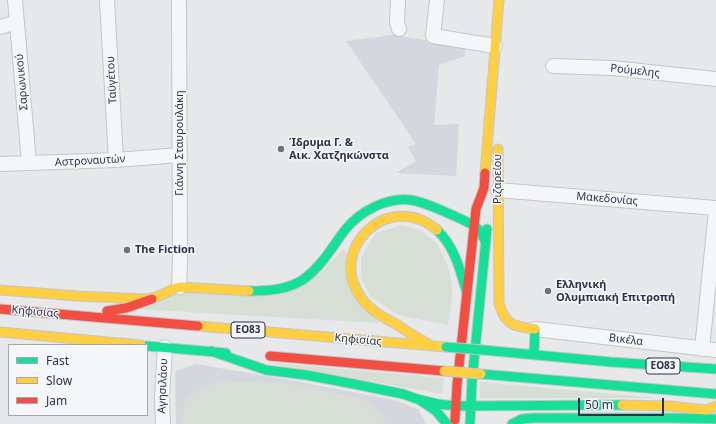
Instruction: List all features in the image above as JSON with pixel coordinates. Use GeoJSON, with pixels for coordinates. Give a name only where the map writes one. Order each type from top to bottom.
{"type":"FeatureCollection","features":[{"type":"Feature","properties":{"kind":"main road","name":"Ριζαρείου"},"geometry":{"type":"LineString","coordinates":[[487,204],[484,188],[499,3]]}},
{"type":"Feature","properties":{"kind":"main road","name":"Ριζαρείου"},"geometry":{"type":"LineString","coordinates":[[499,3],[499,112]]}},
{"type":"Feature","properties":{"kind":"main road","name":"Ριζαρείου"},"geometry":{"type":"LineString","coordinates":[[499,143],[499,303],[505,319],[513,325],[520,328],[536,330]]}},
{"type":"Feature","properties":{"kind":"main road","name":"Ριζαρείου"},"geometry":{"type":"LineString","coordinates":[[455,424],[460,358],[474,226],[476,210],[484,188]]}},
{"type":"Feature","properties":{"kind":"main road","name":"Κηφισίας"},"geometry":{"type":"LineString","coordinates":[[0,290],[97,298],[152,299],[179,287],[256,291],[285,288],[302,280],[321,262],[346,229],[356,219],[374,207],[385,202],[397,200],[408,200],[422,203],[450,214],[474,226],[480,231],[486,242]]}},
{"type":"Feature","properties":{"kind":"main road"},"geometry":{"type":"LineString","coordinates":[[433,346],[372,310],[363,301],[356,290],[352,278],[351,266],[353,253],[365,231],[382,220],[392,217],[412,217],[424,222],[435,229],[444,238],[451,249],[467,293]]}},
{"type":"Feature","properties":{"kind":"main road","name":"Ριζαρείου"},"geometry":{"type":"LineString","coordinates":[[470,424],[472,372],[479,353],[488,219]]}},
{"type":"Feature","properties":{"kind":"main road"},"geometry":{"type":"LineString","coordinates":[[62,314],[116,310],[152,299]]}},
{"type":"Feature","properties":{"kind":"main road","name":"Κηφισίας"},"geometry":{"type":"LineString","coordinates":[[0,309],[446,347],[479,353],[534,355],[716,369]]}},
{"type":"Feature","properties":{"kind":"main road"},"geometry":{"type":"LineString","coordinates":[[534,355],[536,330]]}},
{"type":"Feature","properties":{"kind":"main road","name":"Κηφισίας"},"geometry":{"type":"LineString","coordinates":[[0,332],[130,344]]}},
{"type":"Feature","properties":{"kind":"main road","name":"ΕΟ83"},"geometry":{"type":"LineString","coordinates":[[148,346],[716,394]]}},
{"type":"Feature","properties":{"kind":"main road"},"geometry":{"type":"LineString","coordinates":[[211,351],[266,370],[404,394],[431,406],[444,418],[447,424]]}},
{"type":"Feature","properties":{"kind":"main road"},"geometry":{"type":"LineString","coordinates":[[417,399],[438,404],[470,407],[596,405],[670,406],[706,410],[716,406]]}},
{"type":"Feature","properties":{"kind":"main road"},"geometry":{"type":"LineString","coordinates":[[499,414],[519,406]]}},
{"type":"Feature","properties":{"kind":"main road"},"geometry":{"type":"LineString","coordinates":[[512,424],[522,419],[534,418],[716,419]]}},
{"type":"Feature","properties":{"kind":"street","name":"Σαρωνικού"},"geometry":{"type":"LineString","coordinates":[[15,0],[29,164]]}},
{"type":"Feature","properties":{"kind":"street","name":"Ταϋγέτου"},"geometry":{"type":"LineString","coordinates":[[107,0],[116,160]]}},
{"type":"Feature","properties":{"kind":"street","name":"Γιάννη Σταυρουλάκη"},"geometry":{"type":"LineString","coordinates":[[179,0],[179,287]]}},
{"type":"Feature","properties":{"kind":"street"},"geometry":{"type":"LineString","coordinates":[[398,0],[397,22],[400,29]]}},
{"type":"Feature","properties":{"kind":"street"},"geometry":{"type":"LineString","coordinates":[[437,0],[433,36],[495,46]]}},
{"type":"Feature","properties":{"kind":"street"},"geometry":{"type":"LineString","coordinates":[[0,27],[17,22]]}},
{"type":"Feature","properties":{"kind":"street","name":"Ρούμελης"},"geometry":{"type":"LineString","coordinates":[[553,66],[612,68],[716,79]]}},
{"type":"Feature","properties":{"kind":"street","name":"Αστροναυτών"},"geometry":{"type":"LineString","coordinates":[[0,164],[116,160],[180,155]]}},
{"type":"Feature","properties":{"kind":"street","name":"Μακεδονίας"},"geometry":{"type":"LineString","coordinates":[[498,190],[716,208]]}},
{"type":"Feature","properties":{"kind":"street"},"geometry":{"type":"LineString","coordinates":[[702,349],[716,211]]}},
{"type":"Feature","properties":{"kind":"street","name":"Βικέλα"},"geometry":{"type":"LineString","coordinates":[[536,330],[716,350]]}},
{"type":"Feature","properties":{"kind":"street","name":"Αγησιλάου"},"geometry":{"type":"LineString","coordinates":[[162,424],[164,347]]}},
{"type":"Feature","properties":{"kind":"shaded area"},"geometry":{"type":"Polygon","coordinates":[[[392,35],[466,46],[465,56],[439,65],[434,125],[459,124],[456,176],[396,173],[416,161],[408,147],[416,144],[346,41],[392,35]]]}},
{"type":"Feature","properties":{"kind":"shaded area"},"geometry":{"type":"Polygon","coordinates":[[[402,225],[420,230],[437,244],[447,263],[452,286],[448,325],[397,314],[370,296],[361,277],[361,257],[376,233],[402,225]]]}},
{"type":"Feature","properties":{"kind":"shaded area"},"geometry":{"type":"Polygon","coordinates":[[[344,249],[379,323],[136,309],[184,290],[263,296],[319,274],[344,249]]]}},
{"type":"Feature","properties":{"kind":"shaded area"},"geometry":{"type":"Polygon","coordinates":[[[264,362],[444,378],[442,394],[264,362]]]}},
{"type":"Feature","properties":{"kind":"shaded area"},"geometry":{"type":"Polygon","coordinates":[[[196,364],[394,400],[418,409],[426,424],[176,424],[175,371],[196,364]]]}},
{"type":"Feature","properties":{"kind":"shaded area"},"geometry":{"type":"Polygon","coordinates":[[[217,381],[283,383],[307,386],[366,400],[382,415],[386,424],[181,424],[186,397],[217,381]]]}},
{"type":"Feature","properties":{"kind":"shaded area"},"geometry":{"type":"Polygon","coordinates":[[[480,382],[657,398],[480,398],[480,382]]]}},
{"type":"Feature","properties":{"kind":"traffic: fast"},"geometry":{"type":"LineString","coordinates":[[249,291],[285,288],[298,283],[316,268],[351,223],[366,211],[384,203],[393,201],[411,200],[428,205],[457,217],[477,228],[486,242]]}},
{"type":"Feature","properties":{"kind":"traffic: fast"},"geometry":{"type":"LineString","coordinates":[[470,424],[472,381],[487,229]]}},
{"type":"Feature","properties":{"kind":"traffic: fast"},"geometry":{"type":"LineString","coordinates":[[437,230],[453,251],[467,293]]}},
{"type":"Feature","properties":{"kind":"traffic: fast"},"geometry":{"type":"LineString","coordinates":[[534,355],[535,329]]}},
{"type":"Feature","properties":{"kind":"traffic: fast"},"geometry":{"type":"LineString","coordinates":[[148,346],[226,353]]}},
{"type":"Feature","properties":{"kind":"traffic: fast"},"geometry":{"type":"LineString","coordinates":[[446,347],[483,350]]}},
{"type":"Feature","properties":{"kind":"traffic: fast"},"geometry":{"type":"LineString","coordinates":[[483,350],[611,362],[716,369]]}},
{"type":"Feature","properties":{"kind":"traffic: fast"},"geometry":{"type":"LineString","coordinates":[[211,351],[266,370],[306,375],[354,384],[403,394],[438,404],[456,406],[622,405]]}},
{"type":"Feature","properties":{"kind":"traffic: fast"},"geometry":{"type":"LineString","coordinates":[[481,374],[716,394]]}},
{"type":"Feature","properties":{"kind":"traffic: fast"},"geometry":{"type":"LineString","coordinates":[[421,401],[436,411],[447,424]]}},
{"type":"Feature","properties":{"kind":"traffic: fast"},"geometry":{"type":"LineString","coordinates":[[512,424],[522,419],[534,418],[716,419]]}},
{"type":"Feature","properties":{"kind":"traffic: slow"},"geometry":{"type":"LineString","coordinates":[[485,173],[499,0]]}},
{"type":"Feature","properties":{"kind":"traffic: slow"},"geometry":{"type":"LineString","coordinates":[[498,149],[499,303],[504,316],[511,324],[535,329]]}},
{"type":"Feature","properties":{"kind":"traffic: slow"},"geometry":{"type":"LineString","coordinates":[[427,343],[369,307],[362,299],[353,281],[351,262],[357,245],[367,231],[382,221],[399,216],[418,219],[437,230]]}},
{"type":"Feature","properties":{"kind":"traffic: slow"},"geometry":{"type":"LineString","coordinates":[[0,290],[145,299],[160,296],[181,287],[249,291]]}},
{"type":"Feature","properties":{"kind":"traffic: slow"},"geometry":{"type":"LineString","coordinates":[[198,326],[446,347]]}},
{"type":"Feature","properties":{"kind":"traffic: slow"},"geometry":{"type":"LineString","coordinates":[[0,332],[130,344]]}},
{"type":"Feature","properties":{"kind":"traffic: slow"},"geometry":{"type":"LineString","coordinates":[[444,371],[481,374]]}},
{"type":"Feature","properties":{"kind":"traffic: slow"},"geometry":{"type":"LineString","coordinates":[[622,405],[670,406],[706,410],[716,406]]}},
{"type":"Feature","properties":{"kind":"traffic: jam"},"geometry":{"type":"LineString","coordinates":[[455,420],[457,385],[476,209],[484,188],[485,173]]}},
{"type":"Feature","properties":{"kind":"traffic: jam"},"geometry":{"type":"LineString","coordinates":[[107,311],[126,308],[152,299]]}},
{"type":"Feature","properties":{"kind":"traffic: jam"},"geometry":{"type":"LineString","coordinates":[[0,309],[198,326]]}},
{"type":"Feature","properties":{"kind":"traffic: jam"},"geometry":{"type":"LineString","coordinates":[[270,356],[444,371]]}},
{"type":"Feature","properties":{"kind":"place","name":"Ίδρυμα Γ. & Αικ. Χατζηκώνστα"},"geometry":{"type":"Point","coordinates":[281,149]}},
{"type":"Feature","properties":{"kind":"place","name":"The Fiction"},"geometry":{"type":"Point","coordinates":[127,250]}},
{"type":"Feature","properties":{"kind":"place","name":"Ελληνική Ολυμπιακή Επιτροπή"},"geometry":{"type":"Point","coordinates":[548,291]}}]}
